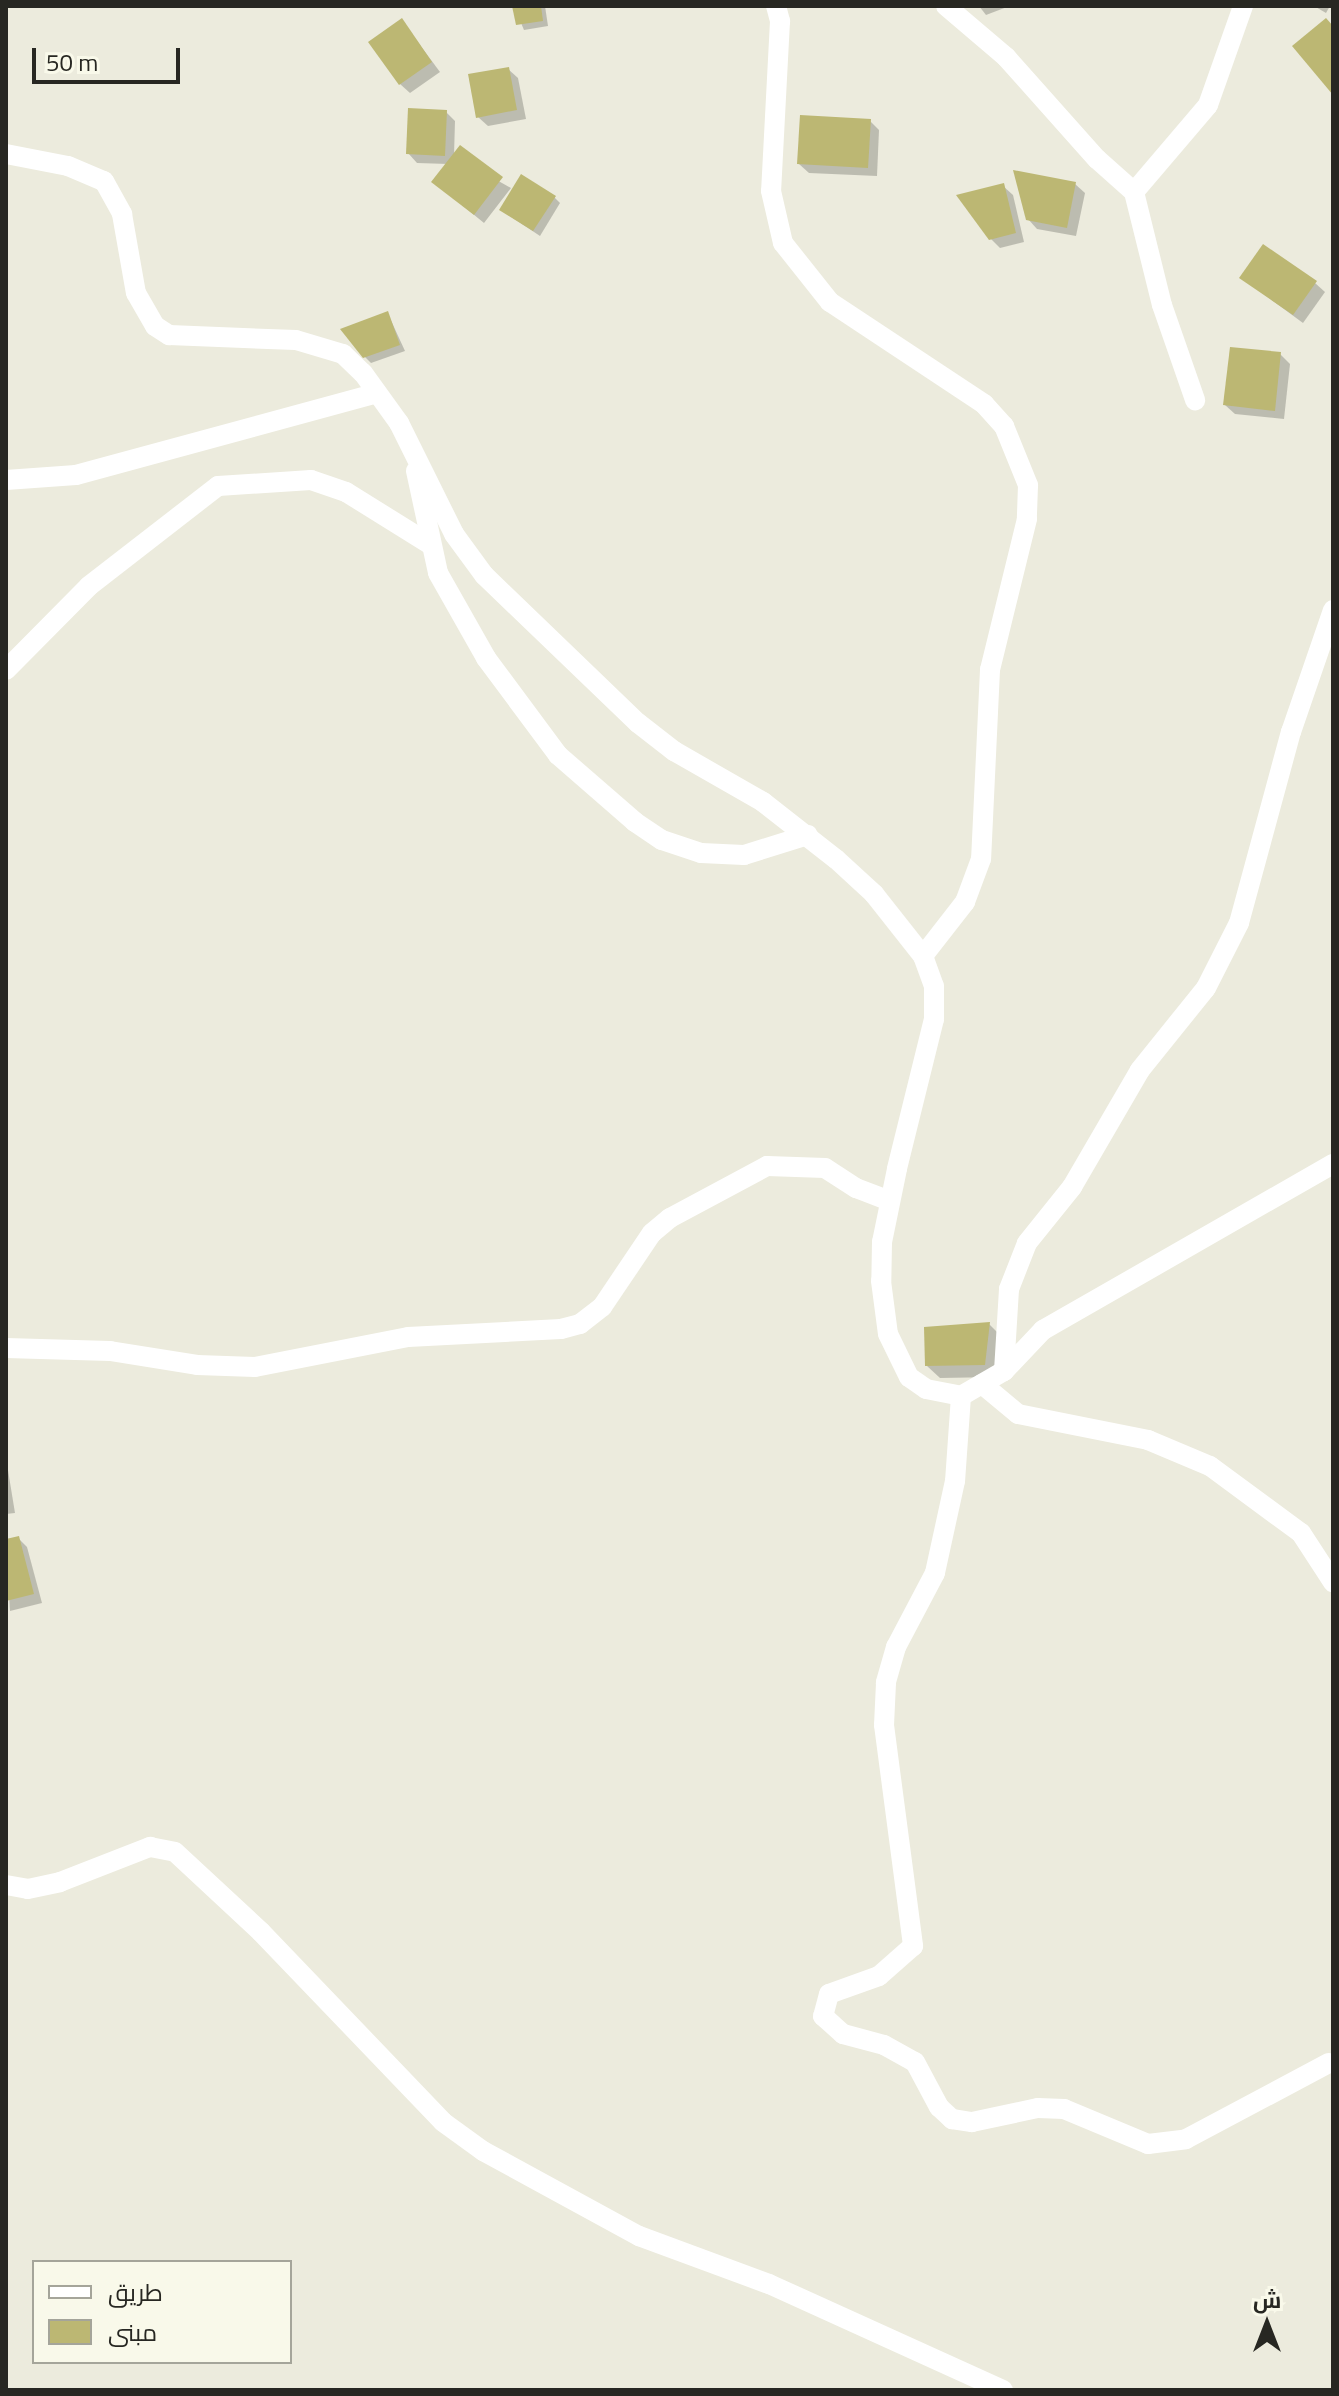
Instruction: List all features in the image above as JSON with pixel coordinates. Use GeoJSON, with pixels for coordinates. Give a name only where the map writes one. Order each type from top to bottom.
{"type":"FeatureCollection","features":[{"type":"Feature","properties":{"kind":"street"},"geometry":{"type":"LineString","coordinates":[[946,6],[1006,57],[1097,159],[1134,192],[1162,305],[1195,400]]}},
{"type":"Feature","properties":{"kind":"street"},"geometry":{"type":"LineString","coordinates":[[1134,192],[1208,105],[1243,6]]}},
{"type":"Feature","properties":{"kind":"street"},"geometry":{"type":"LineString","coordinates":[[780,11],[771,191],[783,243],[830,302],[984,404],[1004,426],[1028,485],[1027,519],[990,670],[981,859],[965,902],[923,956]]}},
{"type":"Feature","properties":{"kind":"street"},"geometry":{"type":"LineString","coordinates":[[6,154],[68,166],[104,181],[122,214],[136,293],[162,330],[187,339],[275,338],[321,345],[343,354],[399,423],[454,534],[484,575],[608,698],[674,751],[763,802],[808,835],[874,894],[923,956],[934,986],[934,1019],[890,1201],[881,1281],[888,1334],[909,1377],[936,1392],[961,1396],[1004,1371],[1043,1330],[1333,1164]]}},
{"type":"Feature","properties":{"kind":"street"},"geometry":{"type":"LineString","coordinates":[[6,480],[76,475],[377,393]]}},
{"type":"Feature","properties":{"kind":"street"},"geometry":{"type":"LineString","coordinates":[[415,459],[428,543],[460,614],[523,711],[558,755],[635,822],[662,840],[722,856],[768,851],[808,835]]}},
{"type":"Feature","properties":{"kind":"street"},"geometry":{"type":"LineString","coordinates":[[6,670],[89,586],[218,486],[311,480],[346,492],[428,543]]}},
{"type":"Feature","properties":{"kind":"street"},"geometry":{"type":"LineString","coordinates":[[1004,1371],[1009,1289],[1027,1243],[1072,1187],[1140,1070],[1206,988],[1239,923],[1291,732],[1333,610]]}},
{"type":"Feature","properties":{"kind":"street"},"geometry":{"type":"LineString","coordinates":[[6,1348],[110,1351],[197,1365],[255,1367],[408,1337],[561,1329],[594,1315],[652,1233],[670,1218],[767,1166],[825,1168],[856,1188],[890,1201]]}},
{"type":"Feature","properties":{"kind":"street"},"geometry":{"type":"LineString","coordinates":[[982,1384],[1018,1414],[1148,1440],[1210,1466],[1301,1533],[1333,1582]]}},
{"type":"Feature","properties":{"kind":"street"},"geometry":{"type":"LineString","coordinates":[[961,1396],[955,1481],[935,1573],[896,1647],[886,1683],[884,1725],[913,1946],[879,1976],[829,1994],[823,2016],[843,2034],[884,2045],[915,2062],[939,2107],[952,2119],[972,2122],[1038,2108],[1064,2109],[1148,2144],[1186,2139],[1329,2063]]}},
{"type":"Feature","properties":{"kind":"street"},"geometry":{"type":"LineString","coordinates":[[6,1885],[28,1889],[60,1882],[150,1847],[175,1852],[261,1932],[443,2122],[483,2151],[639,2236],[769,2284],[1003,2390]]}},
{"type":"Feature","properties":{"kind":"building"},"geometry":{"type":"Polygon","coordinates":[[[512,6],[541,6],[543,21],[516,25],[512,6]]]}},
{"type":"Feature","properties":{"kind":"building"},"geometry":{"type":"Polygon","coordinates":[[[402,18],[432,62],[399,85],[368,42],[402,18]]]}},
{"type":"Feature","properties":{"kind":"building"},"geometry":{"type":"Polygon","coordinates":[[[1326,18],[1333,26],[1333,95],[1292,46],[1326,18]]]}},
{"type":"Feature","properties":{"kind":"building"},"geometry":{"type":"Polygon","coordinates":[[[509,67],[517,110],[476,118],[468,74],[509,67]]]}},
{"type":"Feature","properties":{"kind":"building"},"geometry":{"type":"Polygon","coordinates":[[[408,108],[447,110],[445,156],[406,154],[408,108]]]}},
{"type":"Feature","properties":{"kind":"building"},"geometry":{"type":"Polygon","coordinates":[[[800,115],[871,119],[868,168],[797,164],[800,115]]]}},
{"type":"Feature","properties":{"kind":"building"},"geometry":{"type":"Polygon","coordinates":[[[460,145],[503,177],[474,215],[431,182],[460,145]]]}},
{"type":"Feature","properties":{"kind":"building"},"geometry":{"type":"Polygon","coordinates":[[[1013,170],[1076,182],[1067,228],[1026,220],[1013,170]]]}},
{"type":"Feature","properties":{"kind":"building"},"geometry":{"type":"Polygon","coordinates":[[[521,174],[556,196],[533,231],[499,210],[521,174]]]}},
{"type":"Feature","properties":{"kind":"building"},"geometry":{"type":"Polygon","coordinates":[[[1004,183],[1016,233],[989,240],[956,195],[1004,183]]]}},
{"type":"Feature","properties":{"kind":"building"},"geometry":{"type":"Polygon","coordinates":[[[1263,244],[1317,281],[1293,315],[1239,278],[1263,244]]]}},
{"type":"Feature","properties":{"kind":"building"},"geometry":{"type":"Polygon","coordinates":[[[388,311],[400,345],[363,358],[340,329],[388,311]]]}},
{"type":"Feature","properties":{"kind":"building"},"geometry":{"type":"Polygon","coordinates":[[[1230,347],[1281,352],[1275,411],[1223,405],[1230,347]]]}},
{"type":"Feature","properties":{"kind":"building"},"geometry":{"type":"Polygon","coordinates":[[[990,1322],[985,1365],[925,1366],[924,1327],[990,1322]]]}},
{"type":"Feature","properties":{"kind":"building"},"geometry":{"type":"Polygon","coordinates":[[[19,1536],[34,1594],[6,1601],[6,1539],[19,1536]]]}}]}
